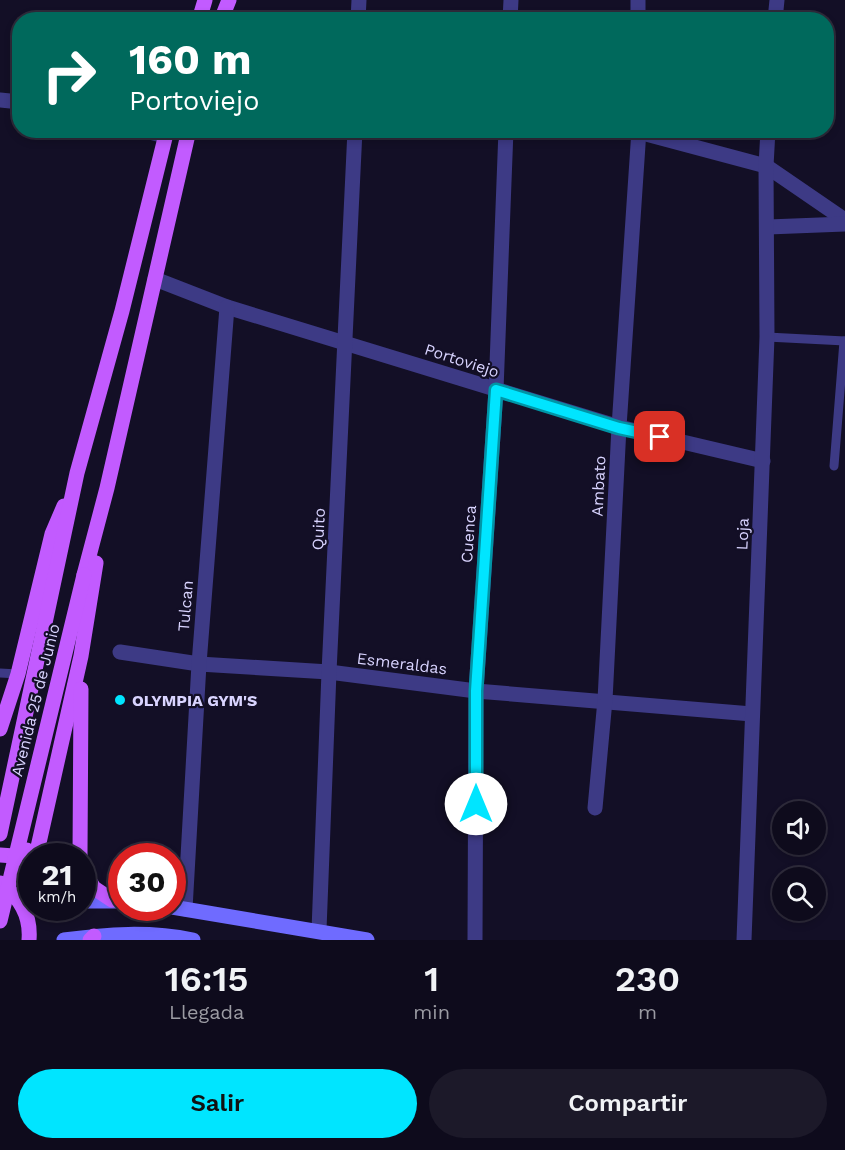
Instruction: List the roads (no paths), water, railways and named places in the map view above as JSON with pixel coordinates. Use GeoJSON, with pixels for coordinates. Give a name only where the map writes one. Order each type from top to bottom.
{"type":"FeatureCollection","features":[{"type":"Feature","properties":{"kind":"main road","name":"Avenida 25 de Junio"},"geometry":{"type":"LineString","coordinates":[[0,834],[77,473],[122,311],[165,138]]}},
{"type":"Feature","properties":{"kind":"main road","name":"Avenida 25 de Junio"},"geometry":{"type":"LineString","coordinates":[[0,921],[107,488],[187,138]]}},
{"type":"Feature","properties":{"kind":"main road","name":"Avenida 25 de Junio"},"geometry":{"type":"LineString","coordinates":[[0,729],[18,674],[52,534],[77,473]]}},
{"type":"Feature","properties":{"kind":"main road","name":"Avenida 25 de Junio"},"geometry":{"type":"LineString","coordinates":[[40,843],[81,656],[107,488]]}},
{"type":"Feature","properties":{"kind":"main road"},"geometry":{"type":"LineString","coordinates":[[80,843],[81,656]]}},
{"type":"Feature","properties":{"kind":"main road"},"geometry":{"type":"LineString","coordinates":[[0,855],[14,856],[28,850],[41,839]]}},
{"type":"Feature","properties":{"kind":"main road"},"geometry":{"type":"LineString","coordinates":[[0,883],[18,897]]}},
{"type":"Feature","properties":{"kind":"main road"},"geometry":{"type":"LineString","coordinates":[[186,909],[367,940]]}},
{"type":"Feature","properties":{"kind":"main road"},"geometry":{"type":"LineString","coordinates":[[27,921],[29,940]]}},
{"type":"Feature","properties":{"kind":"main road"},"geometry":{"type":"LineString","coordinates":[[64,940],[170,935],[193,940]]}},
{"type":"Feature","properties":{"kind":"street","name":"Quito"},"geometry":{"type":"LineString","coordinates":[[319,930],[328,672],[347,342],[355,138]]}},
{"type":"Feature","properties":{"kind":"street","name":"Cuenca"},"geometry":{"type":"LineString","coordinates":[[476,940],[476,691],[496,390],[506,138]]}},
{"type":"Feature","properties":{"kind":"street","name":"Ambato"},"geometry":{"type":"LineString","coordinates":[[594,808],[605,700],[636,138]]}},
{"type":"Feature","properties":{"kind":"street"},"geometry":{"type":"LineString","coordinates":[[659,138],[766,166],[845,222]]}},
{"type":"Feature","properties":{"kind":"street","name":"Loja"},"geometry":{"type":"LineString","coordinates":[[744,940],[768,337],[768,138]]}},
{"type":"Feature","properties":{"kind":"street"},"geometry":{"type":"LineString","coordinates":[[768,227],[845,222]]}},
{"type":"Feature","properties":{"kind":"street","name":"Portoviejo"},"geometry":{"type":"LineString","coordinates":[[155,279],[227,307],[347,342],[619,428],[763,461]]}},
{"type":"Feature","properties":{"kind":"street","name":"Tulcan"},"geometry":{"type":"LineString","coordinates":[[184,843],[227,307]]}},
{"type":"Feature","properties":{"kind":"street","name":"Esmeraldas"},"geometry":{"type":"LineString","coordinates":[[120,652],[199,664],[328,672],[476,691],[752,714]]}},
{"type":"Feature","properties":{"kind":"lane"},"geometry":{"type":"LineString","coordinates":[[768,337],[845,341],[834,466]]}},
{"type":"Feature","properties":{"kind":"lane"},"geometry":{"type":"LineString","coordinates":[[0,673],[18,674]]}},
{"type":"Feature","properties":{"kind":"place","name":"OLYMPIA GYM'S"},"geometry":{"type":"Point","coordinates":[120,700]}}]}
